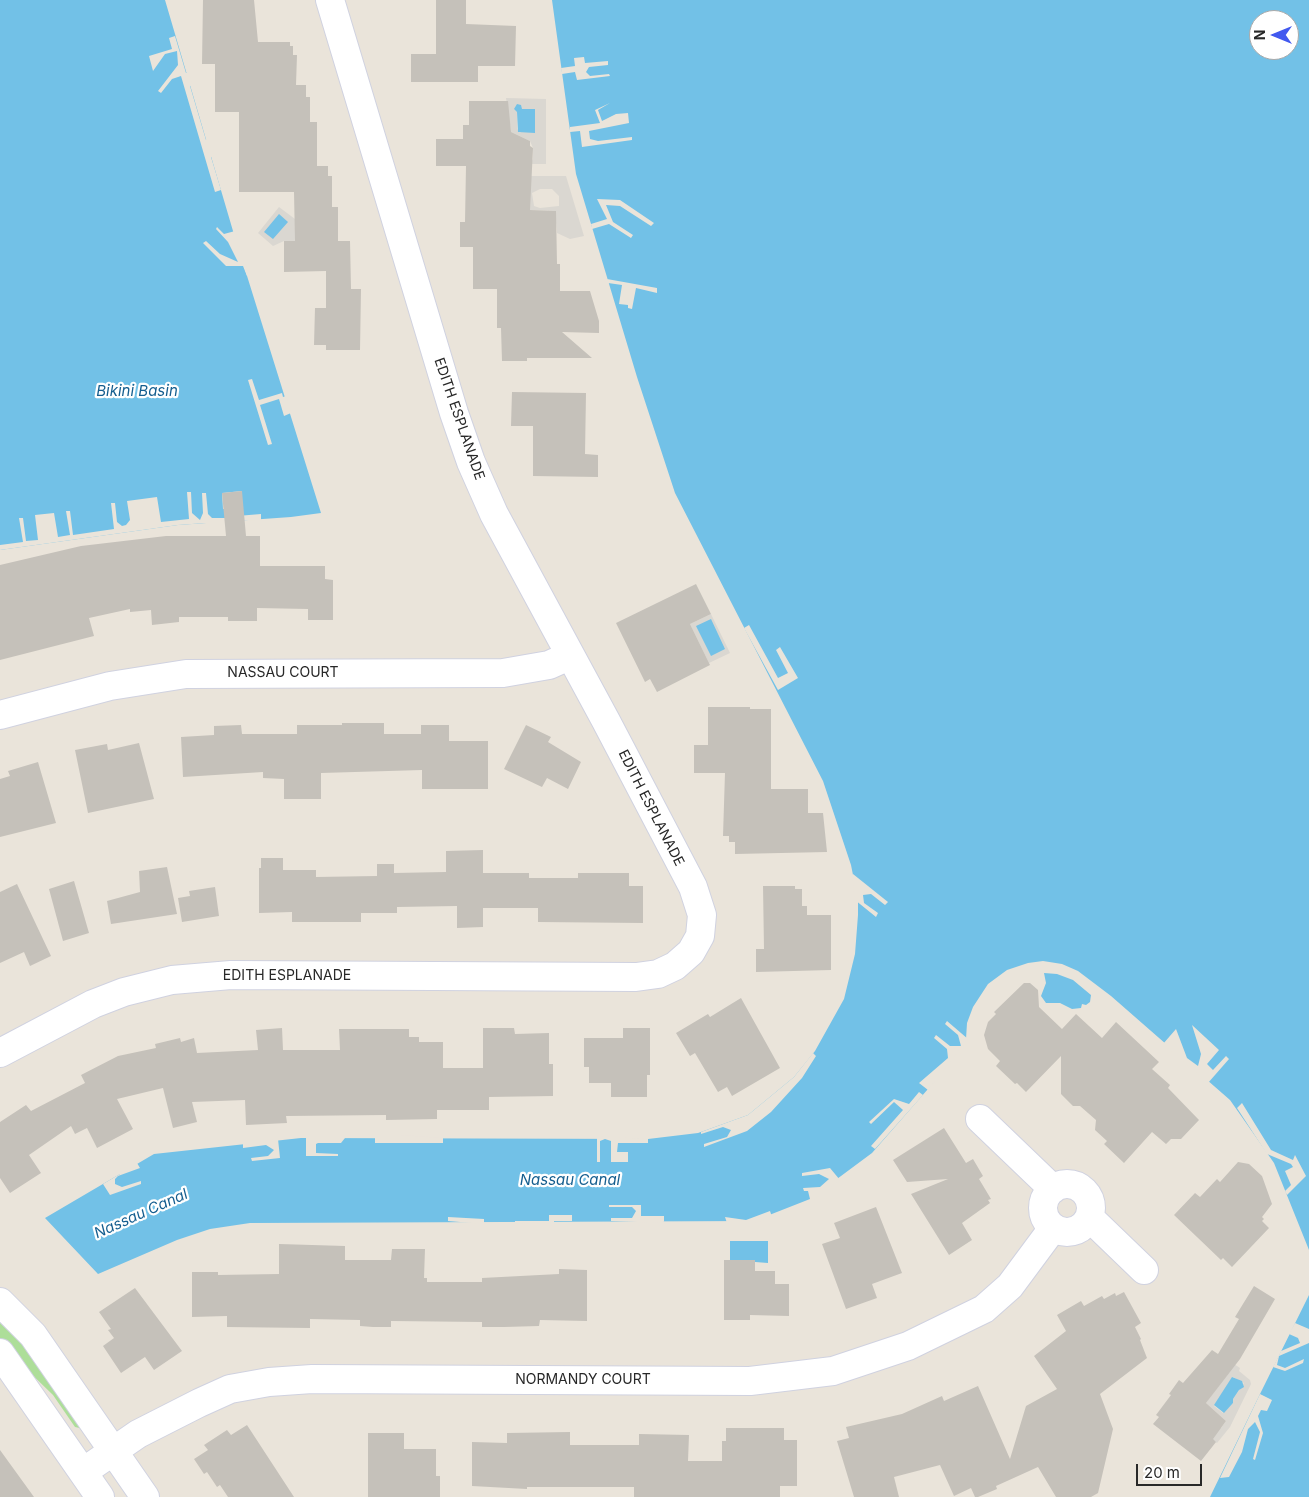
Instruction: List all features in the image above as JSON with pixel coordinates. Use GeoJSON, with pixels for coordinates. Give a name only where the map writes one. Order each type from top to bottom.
{"type":"FeatureCollection","features":[{"type":"Feature","properties":{"kind":"street","name":"EDITH ESPLANADE"},"geometry":{"type":"LineString","coordinates":[[0,1052],[93,1004],[132,990],[172,980],[231,975],[636,978],[658,974],[682,961],[691,952],[700,936],[702,925],[700,906],[647,798],[494,514],[471,462],[454,413],[330,0]]}},
{"type":"Feature","properties":{"kind":"street","name":"NASSAU COURT"},"geometry":{"type":"LineString","coordinates":[[0,715],[110,686],[186,674],[503,673],[549,665],[569,656]]}},
{"type":"Feature","properties":{"kind":"street"},"geometry":{"type":"LineString","coordinates":[[980,1118],[1052,1188]]}},
{"type":"Feature","properties":{"kind":"street"},"geometry":{"type":"LineString","coordinates":[[1065,1183],[1081,1188],[1091,1201],[1090,1218],[1078,1230],[1069,1232],[1053,1228],[1047,1222],[1043,1206],[1045,1198],[1052,1188],[1065,1183]]}},
{"type":"Feature","properties":{"kind":"street"},"geometry":{"type":"LineString","coordinates":[[1090,1218],[1144,1270]]}},
{"type":"Feature","properties":{"kind":"street","name":"NORMANDY COURT"},"geometry":{"type":"LineString","coordinates":[[83,1472],[138,1434],[210,1398],[230,1389],[269,1382],[312,1379],[750,1381],[833,1372],[908,1346],[984,1309],[1010,1286],[1053,1228]]}},
{"type":"Feature","properties":{"kind":"street"},"geometry":{"type":"LineString","coordinates":[[0,1302],[34,1336],[145,1497]]}},
{"type":"Feature","properties":{"kind":"street"},"geometry":{"type":"LineString","coordinates":[[0,1353],[100,1497]]}},
{"type":"Feature","properties":{"kind":"green space"},"geometry":{"type":"Polygon","coordinates":[[[0,1314],[10,1321],[84,1429],[75,1427],[53,1395],[20,1363],[0,1339],[0,1314]]]}},
{"type":"Feature","properties":{"kind":"shaded area"},"geometry":{"type":"Polygon","coordinates":[[[506,98],[546,99],[546,164],[530,164],[533,159],[533,148],[530,141],[511,132],[506,98]],[[514,109],[517,112],[517,129],[520,133],[535,109],[514,109]]]}},
{"type":"Feature","properties":{"kind":"shaded area"},"geometry":{"type":"Polygon","coordinates":[[[530,176],[566,176],[584,236],[570,239],[557,233],[555,211],[530,210],[530,176]],[[540,189],[532,193],[534,206],[540,208],[559,206],[559,196],[552,189],[540,189]]]}},
{"type":"Feature","properties":{"kind":"shaded area"},"geometry":{"type":"Polygon","coordinates":[[[279,207],[295,219],[295,241],[284,241],[273,246],[258,233],[279,207]]]}},
{"type":"Feature","properties":{"kind":"shaded area"},"geometry":{"type":"Polygon","coordinates":[[[711,614],[730,653],[709,663],[690,624],[711,614]]]}},
{"type":"Feature","properties":{"kind":"shaded area"},"geometry":{"type":"Polygon","coordinates":[[[1234,1364],[1250,1380],[1251,1384],[1230,1427],[1217,1443],[1207,1436],[1216,1424],[1221,1428],[1226,1421],[1206,1403],[1234,1364]],[[1233,1377],[1214,1406],[1223,1413],[1233,1403],[1233,1399],[1244,1383],[1233,1377]]]}},
{"type":"Feature","properties":{"kind":"water","name":"Bikini Basin"},"geometry":{"type":"Polygon","coordinates":[[[0,0],[165,0],[233,231],[321,513],[178,525],[0,550],[0,0]]]}},
{"type":"Feature","properties":{"kind":"water","name":"Nassau Canal"},"geometry":{"type":"Polygon","coordinates":[[[552,0],[1309,0],[1309,1250],[1274,1163],[1230,1100],[1111,996],[1078,971],[1062,964],[1043,961],[1028,963],[1007,970],[988,984],[973,1007],[967,1023],[966,1039],[928,1089],[872,1153],[810,1199],[754,1221],[250,1223],[210,1229],[177,1240],[98,1274],[45,1218],[154,1154],[301,1138],[648,1139],[698,1133],[748,1115],[794,1077],[815,1051],[844,999],[855,954],[858,900],[851,865],[823,781],[675,493],[637,377],[576,174],[552,0]]]}},
{"type":"Feature","properties":{"kind":"water"},"geometry":{"type":"Polygon","coordinates":[[[517,104],[521,105],[522,109],[535,109],[535,133],[518,132],[517,112],[514,109],[517,104]]]}},
{"type":"Feature","properties":{"kind":"water"},"geometry":{"type":"Polygon","coordinates":[[[279,214],[288,222],[273,239],[264,232],[279,214]]]}},
{"type":"Feature","properties":{"kind":"water"},"geometry":{"type":"Polygon","coordinates":[[[711,619],[725,649],[711,656],[696,626],[711,619]]]}},
{"type":"Feature","properties":{"kind":"water"},"geometry":{"type":"Polygon","coordinates":[[[1044,973],[1057,974],[1073,980],[1091,995],[1090,1002],[1086,1005],[1082,1004],[1081,1008],[1072,1009],[1060,1003],[1046,1003],[1041,996],[1046,983],[1044,973]]]}},
{"type":"Feature","properties":{"kind":"water"},"geometry":{"type":"Polygon","coordinates":[[[730,1241],[768,1241],[768,1263],[730,1260],[730,1241]]]}},
{"type":"Feature","properties":{"kind":"water"},"geometry":{"type":"Polygon","coordinates":[[[1309,1295],[1309,1497],[1210,1497],[1260,1394],[1309,1295]]]}},
{"type":"Feature","properties":{"kind":"water"},"geometry":{"type":"Polygon","coordinates":[[[1232,1377],[1242,1381],[1244,1387],[1239,1390],[1233,1399],[1233,1403],[1224,1413],[1214,1405],[1232,1377]]]}},
{"type":"Feature","properties":{"kind":"pier"},"geometry":{"type":"Polygon","coordinates":[[[175,36],[186,73],[189,73],[192,85],[190,86],[206,140],[208,140],[214,156],[211,157],[221,190],[215,192],[181,76],[172,79],[161,93],[158,91],[178,65],[177,51],[165,54],[153,71],[149,56],[172,49],[169,38],[175,36]]]}},
{"type":"Feature","properties":{"kind":"pier"},"geometry":{"type":"Polygon","coordinates":[[[584,57],[585,63],[608,61],[608,65],[589,67],[586,72],[590,76],[609,74],[610,76],[577,80],[575,72],[562,74],[561,68],[575,66],[574,58],[584,57]]]}},
{"type":"Feature","properties":{"kind":"pier"},"geometry":{"type":"Polygon","coordinates":[[[610,103],[598,110],[602,121],[616,114],[628,113],[629,123],[589,131],[590,139],[598,141],[632,137],[632,140],[582,147],[580,131],[570,132],[570,127],[600,123],[595,110],[610,103]]]}},
{"type":"Feature","properties":{"kind":"pier"},"geometry":{"type":"Polygon","coordinates":[[[597,199],[620,200],[654,223],[651,226],[620,206],[606,205],[613,222],[633,235],[631,238],[609,224],[592,229],[591,224],[607,219],[597,199]]]}},
{"type":"Feature","properties":{"kind":"pier"},"geometry":{"type":"Polygon","coordinates":[[[217,227],[224,234],[235,231],[249,276],[247,276],[243,266],[226,266],[203,243],[206,241],[220,254],[238,262],[228,242],[216,229],[217,227]]]}},
{"type":"Feature","properties":{"kind":"pier"},"geometry":{"type":"Polygon","coordinates":[[[607,279],[657,288],[657,293],[636,288],[632,309],[628,308],[628,305],[619,304],[622,285],[608,283],[607,279]]]}},
{"type":"Feature","properties":{"kind":"pier"},"geometry":{"type":"Polygon","coordinates":[[[252,379],[259,400],[282,393],[283,397],[286,396],[291,413],[284,416],[279,399],[260,405],[272,444],[268,445],[248,380],[252,379]]]}},
{"type":"Feature","properties":{"kind":"pier"},"geometry":{"type":"Polygon","coordinates":[[[242,491],[237,516],[261,514],[261,520],[225,521],[225,523],[207,525],[206,523],[178,525],[0,550],[0,545],[23,542],[19,518],[23,518],[26,541],[38,540],[35,515],[54,513],[58,537],[70,535],[66,511],[70,511],[73,535],[114,529],[111,503],[115,503],[117,522],[122,526],[126,525],[130,520],[127,501],[157,497],[161,522],[189,519],[187,492],[191,492],[192,513],[200,520],[203,513],[202,493],[206,493],[208,514],[212,518],[230,518],[230,509],[223,509],[222,493],[242,491]]]}},
{"type":"Feature","properties":{"kind":"pier"},"geometry":{"type":"Polygon","coordinates":[[[749,625],[778,678],[788,673],[776,650],[780,647],[798,678],[778,690],[744,628],[749,625]]]}},
{"type":"Feature","properties":{"kind":"pier"},"geometry":{"type":"Polygon","coordinates":[[[853,874],[888,902],[885,905],[871,894],[863,895],[864,903],[878,913],[876,917],[855,900],[853,874]]]}},
{"type":"Feature","properties":{"kind":"pier"},"geometry":{"type":"Polygon","coordinates":[[[947,1021],[968,1039],[928,1090],[919,1083],[948,1058],[947,1049],[934,1038],[936,1035],[950,1046],[961,1046],[958,1035],[945,1024],[947,1021]]]}},
{"type":"Feature","properties":{"kind":"pier"},"geometry":{"type":"Polygon","coordinates":[[[1192,1025],[1219,1050],[1207,1064],[1213,1070],[1226,1056],[1229,1059],[1208,1083],[1163,1044],[1176,1029],[1187,1058],[1198,1066],[1201,1054],[1192,1025]]]}},
{"type":"Feature","properties":{"kind":"pier"},"geometry":{"type":"Polygon","coordinates":[[[813,1053],[816,1056],[802,1078],[771,1112],[747,1131],[704,1147],[704,1144],[727,1137],[731,1130],[723,1127],[701,1134],[701,1132],[748,1115],[794,1077],[813,1053]]]}},
{"type":"Feature","properties":{"kind":"pier"},"geometry":{"type":"Polygon","coordinates":[[[919,1092],[923,1095],[875,1149],[871,1146],[903,1110],[894,1102],[871,1124],[869,1122],[894,1099],[909,1104],[919,1092]]]}},
{"type":"Feature","properties":{"kind":"pier"},"geometry":{"type":"Polygon","coordinates":[[[1242,1103],[1271,1150],[1293,1160],[1295,1155],[1306,1176],[1287,1195],[1285,1191],[1291,1185],[1285,1171],[1293,1167],[1291,1164],[1267,1154],[1237,1108],[1242,1103]]]}},
{"type":"Feature","properties":{"kind":"pier"},"geometry":{"type":"Polygon","coordinates":[[[325,1135],[340,1135],[340,1138],[345,1138],[341,1143],[316,1144],[316,1153],[338,1154],[338,1156],[306,1156],[306,1138],[325,1138],[325,1135]]]}},
{"type":"Feature","properties":{"kind":"pier"},"geometry":{"type":"Polygon","coordinates":[[[401,1135],[443,1138],[443,1143],[375,1143],[375,1138],[401,1138],[401,1135]]]}},
{"type":"Feature","properties":{"kind":"pier"},"geometry":{"type":"Polygon","coordinates":[[[597,1136],[648,1139],[648,1143],[618,1143],[617,1152],[628,1152],[628,1162],[611,1162],[611,1141],[605,1139],[600,1141],[600,1162],[597,1162],[597,1136]]]}},
{"type":"Feature","properties":{"kind":"pier"},"geometry":{"type":"Polygon","coordinates":[[[259,1139],[260,1142],[278,1139],[280,1158],[252,1161],[251,1158],[268,1156],[274,1150],[266,1145],[243,1148],[243,1141],[259,1139]]]}},
{"type":"Feature","properties":{"kind":"pier"},"geometry":{"type":"Polygon","coordinates":[[[137,1163],[140,1168],[118,1176],[115,1179],[115,1184],[122,1187],[141,1181],[141,1184],[110,1195],[103,1184],[120,1174],[119,1171],[137,1163]]]}},
{"type":"Feature","properties":{"kind":"pier"},"geometry":{"type":"Polygon","coordinates":[[[830,1168],[840,1180],[813,1200],[810,1199],[808,1191],[804,1191],[803,1188],[820,1187],[829,1179],[819,1174],[802,1176],[802,1173],[830,1168]]]}},
{"type":"Feature","properties":{"kind":"pier"},"geometry":{"type":"Polygon","coordinates":[[[609,1205],[641,1205],[641,1216],[664,1216],[664,1221],[663,1223],[611,1221],[611,1218],[632,1218],[636,1211],[632,1207],[609,1207],[609,1205]]]}},
{"type":"Feature","properties":{"kind":"pier"},"geometry":{"type":"Polygon","coordinates":[[[770,1211],[772,1217],[755,1223],[727,1223],[725,1217],[746,1220],[770,1211]]]}},
{"type":"Feature","properties":{"kind":"pier"},"geometry":{"type":"Polygon","coordinates":[[[549,1215],[572,1215],[572,1221],[554,1221],[554,1223],[550,1224],[515,1223],[515,1221],[549,1221],[549,1215]]]}},
{"type":"Feature","properties":{"kind":"pier"},"geometry":{"type":"Polygon","coordinates":[[[448,1217],[484,1219],[484,1224],[448,1221],[448,1217]]]}},
{"type":"Feature","properties":{"kind":"pier"},"geometry":{"type":"Polygon","coordinates":[[[1295,1323],[1309,1329],[1309,1343],[1279,1356],[1277,1365],[1285,1368],[1304,1359],[1303,1363],[1285,1371],[1273,1367],[1281,1351],[1300,1343],[1298,1338],[1289,1334],[1295,1323]]]}},
{"type":"Feature","properties":{"kind":"pier"},"geometry":{"type":"Polygon","coordinates":[[[1260,1394],[1272,1400],[1267,1411],[1261,1410],[1258,1416],[1263,1433],[1255,1460],[1253,1459],[1260,1432],[1255,1422],[1248,1429],[1242,1452],[1229,1477],[1220,1478],[1260,1394]]]}},
{"type":"Feature","properties":{"kind":"building"},"geometry":{"type":"Polygon","coordinates":[[[203,0],[254,0],[258,42],[290,42],[290,46],[293,46],[293,55],[297,55],[296,85],[306,85],[306,97],[310,97],[310,122],[317,122],[317,166],[328,166],[328,176],[332,176],[332,207],[338,207],[338,241],[350,241],[351,289],[361,289],[360,350],[326,350],[326,345],[314,345],[315,308],[326,308],[326,271],[284,272],[284,241],[295,241],[294,192],[239,192],[239,112],[215,112],[215,64],[202,64],[203,0]]]}},
{"type":"Feature","properties":{"kind":"building"},"geometry":{"type":"Polygon","coordinates":[[[436,0],[466,0],[466,24],[516,26],[515,66],[478,66],[478,82],[411,82],[411,54],[436,54],[436,0]]]}},
{"type":"Feature","properties":{"kind":"building"},"geometry":{"type":"Polygon","coordinates":[[[469,101],[508,101],[511,132],[530,141],[530,146],[533,148],[530,210],[556,211],[557,264],[560,264],[560,291],[590,291],[599,321],[599,333],[562,332],[592,358],[527,358],[527,361],[502,361],[501,328],[497,328],[497,289],[473,289],[473,247],[460,247],[460,222],[465,222],[466,166],[436,166],[436,139],[463,139],[463,125],[469,125],[469,101]]]}},
{"type":"Feature","properties":{"kind":"building"},"geometry":{"type":"Polygon","coordinates":[[[512,392],[586,393],[585,454],[598,455],[598,477],[533,476],[533,426],[511,426],[512,392]]]}},
{"type":"Feature","properties":{"kind":"building"},"geometry":{"type":"Polygon","coordinates":[[[242,491],[246,536],[260,536],[260,566],[325,566],[325,579],[333,580],[333,620],[308,620],[308,609],[257,608],[257,621],[228,621],[228,617],[179,617],[179,622],[152,625],[151,610],[130,612],[130,609],[89,618],[94,636],[0,660],[0,565],[81,546],[166,536],[226,536],[222,493],[242,491]]]}},
{"type":"Feature","properties":{"kind":"building"},"geometry":{"type":"Polygon","coordinates":[[[696,584],[711,614],[690,624],[710,665],[657,692],[650,679],[645,682],[616,623],[696,584]]]}},
{"type":"Feature","properties":{"kind":"building"},"geometry":{"type":"Polygon","coordinates":[[[708,707],[771,709],[771,789],[808,789],[808,813],[823,813],[827,852],[735,854],[735,842],[729,842],[729,836],[723,836],[725,773],[694,773],[694,745],[708,745],[708,707]]]}},
{"type":"Feature","properties":{"kind":"building"},"geometry":{"type":"Polygon","coordinates":[[[342,723],[384,723],[384,734],[421,734],[421,725],[449,725],[449,741],[488,741],[488,789],[422,789],[422,770],[321,773],[321,799],[284,799],[284,779],[263,778],[263,772],[183,777],[181,737],[214,735],[214,726],[241,725],[242,734],[297,734],[297,725],[342,725],[342,723]]]}},
{"type":"Feature","properties":{"kind":"building"},"geometry":{"type":"Polygon","coordinates":[[[526,725],[551,737],[548,742],[581,762],[568,789],[547,778],[542,787],[504,769],[526,725]]]}},
{"type":"Feature","properties":{"kind":"building"},"geometry":{"type":"Polygon","coordinates":[[[139,743],[154,799],[88,813],[75,750],[107,744],[108,750],[139,743]]]}},
{"type":"Feature","properties":{"kind":"building"},"geometry":{"type":"Polygon","coordinates":[[[38,762],[56,823],[0,837],[0,779],[10,776],[8,771],[38,762]]]}},
{"type":"Feature","properties":{"kind":"building"},"geometry":{"type":"Polygon","coordinates":[[[483,850],[483,873],[529,873],[529,878],[578,878],[578,873],[629,873],[629,886],[643,886],[643,923],[538,922],[538,908],[483,908],[483,927],[457,928],[457,906],[397,907],[397,913],[361,913],[361,922],[292,922],[292,912],[259,913],[259,868],[261,868],[261,858],[283,858],[283,870],[316,870],[316,877],[377,876],[377,864],[394,864],[394,873],[446,872],[446,851],[483,850]]]}},
{"type":"Feature","properties":{"kind":"building"},"geometry":{"type":"Polygon","coordinates":[[[167,867],[177,914],[111,924],[107,901],[140,892],[139,871],[167,867]]]}},
{"type":"Feature","properties":{"kind":"building"},"geometry":{"type":"Polygon","coordinates":[[[74,881],[89,933],[63,941],[49,889],[74,881]]]}},
{"type":"Feature","properties":{"kind":"building"},"geometry":{"type":"Polygon","coordinates":[[[17,884],[51,956],[30,966],[24,952],[0,963],[0,892],[17,884]]]}},
{"type":"Feature","properties":{"kind":"building"},"geometry":{"type":"Polygon","coordinates":[[[763,886],[795,886],[795,889],[802,889],[802,906],[807,906],[807,915],[831,915],[831,970],[756,972],[756,949],[764,949],[763,886]]]}},
{"type":"Feature","properties":{"kind":"building"},"geometry":{"type":"Polygon","coordinates":[[[215,887],[219,916],[182,922],[178,898],[190,896],[189,891],[215,887]]]}},
{"type":"Feature","properties":{"kind":"building"},"geometry":{"type":"Polygon","coordinates":[[[1024,983],[1030,983],[1038,990],[1039,1007],[1062,1029],[1076,1014],[1102,1038],[1116,1022],[1159,1062],[1152,1069],[1170,1085],[1168,1088],[1199,1120],[1181,1139],[1171,1139],[1166,1144],[1152,1132],[1124,1163],[1104,1144],[1107,1141],[1095,1130],[1096,1120],[1080,1106],[1073,1106],[1061,1094],[1061,1056],[1026,1092],[1017,1083],[1015,1084],[996,1066],[1000,1061],[988,1049],[984,1035],[988,1022],[996,1014],[994,1012],[1024,983]]]}},
{"type":"Feature","properties":{"kind":"building"},"geometry":{"type":"Polygon","coordinates":[[[741,998],[780,1068],[732,1096],[727,1087],[718,1092],[695,1053],[690,1056],[676,1033],[708,1014],[710,1017],[741,998]]]}},
{"type":"Feature","properties":{"kind":"building"},"geometry":{"type":"Polygon","coordinates":[[[282,1028],[283,1050],[340,1050],[339,1029],[409,1029],[409,1037],[419,1037],[419,1042],[443,1042],[443,1068],[483,1068],[483,1028],[514,1028],[515,1034],[549,1033],[549,1064],[553,1064],[553,1096],[489,1097],[489,1110],[437,1110],[437,1119],[386,1120],[386,1115],[286,1116],[287,1123],[246,1125],[245,1100],[192,1102],[197,1122],[173,1128],[163,1088],[117,1099],[133,1129],[97,1148],[87,1128],[75,1134],[71,1126],[29,1155],[41,1173],[10,1193],[0,1178],[0,1122],[26,1105],[31,1111],[85,1083],[81,1075],[118,1056],[156,1048],[155,1044],[180,1038],[181,1042],[194,1038],[197,1053],[258,1050],[256,1030],[282,1028]]]}},
{"type":"Feature","properties":{"kind":"building"},"geometry":{"type":"Polygon","coordinates":[[[623,1028],[650,1028],[650,1075],[647,1075],[647,1097],[611,1097],[611,1083],[589,1083],[589,1067],[584,1067],[584,1038],[623,1038],[623,1028]]]}},
{"type":"Feature","properties":{"kind":"building"},"geometry":{"type":"Polygon","coordinates":[[[944,1128],[966,1163],[973,1159],[983,1176],[979,1179],[991,1199],[988,1200],[990,1203],[962,1223],[972,1240],[949,1255],[911,1194],[948,1179],[907,1182],[893,1160],[944,1128]]]}},
{"type":"Feature","properties":{"kind":"building"},"geometry":{"type":"Polygon","coordinates":[[[1238,1162],[1249,1164],[1262,1176],[1272,1204],[1262,1217],[1264,1219],[1262,1221],[1269,1228],[1232,1267],[1223,1258],[1221,1260],[1174,1215],[1195,1193],[1200,1197],[1217,1179],[1220,1182],[1238,1162]]]}},
{"type":"Feature","properties":{"kind":"building"},"geometry":{"type":"Polygon","coordinates":[[[876,1207],[902,1273],[872,1284],[877,1298],[846,1309],[822,1244],[840,1238],[834,1223],[876,1207]]]}},
{"type":"Feature","properties":{"kind":"building"},"geometry":{"type":"Polygon","coordinates":[[[279,1244],[345,1246],[345,1260],[391,1260],[392,1249],[425,1249],[424,1278],[427,1278],[427,1282],[482,1282],[482,1278],[559,1274],[559,1269],[587,1270],[587,1321],[540,1320],[539,1326],[482,1327],[482,1322],[391,1321],[391,1327],[373,1327],[360,1326],[360,1320],[310,1319],[310,1328],[227,1327],[227,1316],[192,1317],[192,1272],[218,1272],[218,1275],[279,1274],[279,1244]]]}},
{"type":"Feature","properties":{"kind":"building"},"geometry":{"type":"Polygon","coordinates":[[[724,1260],[755,1260],[755,1271],[775,1271],[775,1284],[789,1284],[789,1316],[750,1315],[750,1320],[724,1320],[724,1260]]]}},
{"type":"Feature","properties":{"kind":"building"},"geometry":{"type":"Polygon","coordinates":[[[1254,1286],[1275,1299],[1240,1359],[1206,1403],[1226,1421],[1213,1439],[1216,1442],[1201,1461],[1153,1424],[1159,1417],[1156,1415],[1171,1395],[1169,1394],[1179,1380],[1183,1383],[1212,1350],[1218,1354],[1239,1319],[1235,1317],[1254,1286]]]}},
{"type":"Feature","properties":{"kind":"building"},"geometry":{"type":"Polygon","coordinates":[[[135,1288],[182,1351],[154,1370],[145,1357],[121,1373],[103,1346],[114,1338],[108,1330],[111,1329],[99,1312],[135,1288]]]}},
{"type":"Feature","properties":{"kind":"building"},"geometry":{"type":"Polygon","coordinates":[[[1124,1292],[1141,1323],[1135,1327],[1147,1358],[1100,1394],[1113,1429],[1098,1493],[1091,1497],[1056,1497],[1038,1467],[996,1486],[997,1489],[978,1497],[975,1497],[971,1488],[954,1496],[940,1465],[894,1477],[899,1497],[854,1497],[837,1441],[849,1438],[846,1427],[902,1414],[942,1396],[944,1401],[978,1386],[1010,1459],[1026,1406],[1057,1389],[1034,1356],[1066,1331],[1057,1315],[1081,1301],[1084,1306],[1102,1296],[1104,1299],[1115,1293],[1116,1296],[1124,1292]]]}},
{"type":"Feature","properties":{"kind":"building"},"geometry":{"type":"Polygon","coordinates":[[[247,1425],[294,1497],[228,1497],[220,1485],[217,1487],[207,1472],[204,1474],[194,1459],[208,1450],[204,1445],[227,1430],[231,1435],[247,1425]]]}},
{"type":"Feature","properties":{"kind":"building"},"geometry":{"type":"Polygon","coordinates":[[[726,1428],[784,1428],[784,1440],[797,1440],[797,1486],[780,1486],[780,1497],[634,1497],[634,1487],[527,1487],[527,1489],[472,1486],[472,1442],[507,1443],[507,1433],[570,1432],[570,1445],[639,1445],[639,1434],[689,1435],[688,1461],[722,1461],[722,1441],[726,1441],[726,1428]]]}},
{"type":"Feature","properties":{"kind":"building"},"geometry":{"type":"Polygon","coordinates":[[[368,1433],[404,1433],[404,1449],[436,1449],[436,1476],[440,1476],[440,1497],[368,1497],[368,1433]]]}},
{"type":"Feature","properties":{"kind":"building"},"geometry":{"type":"Polygon","coordinates":[[[0,1450],[34,1497],[0,1497],[0,1450]]]}}]}
